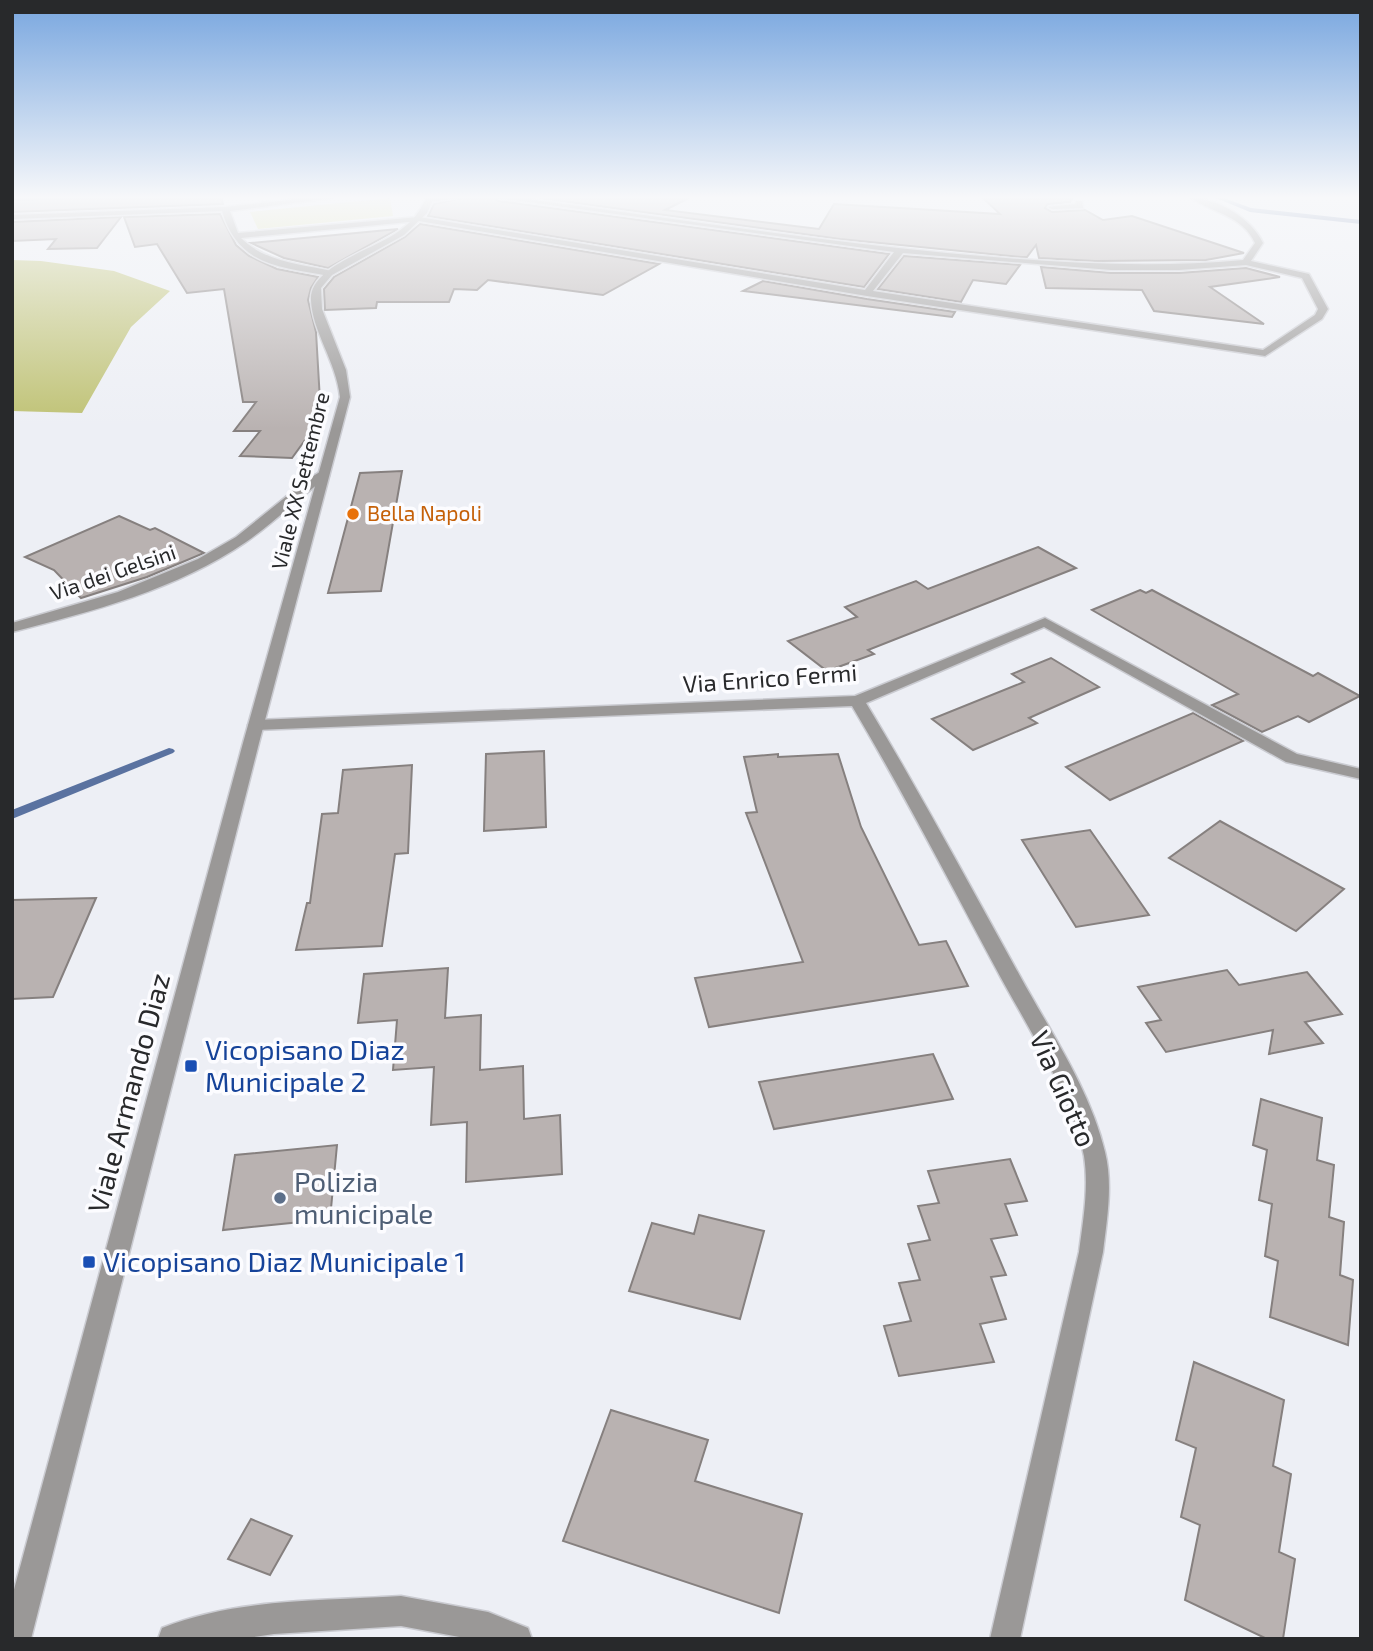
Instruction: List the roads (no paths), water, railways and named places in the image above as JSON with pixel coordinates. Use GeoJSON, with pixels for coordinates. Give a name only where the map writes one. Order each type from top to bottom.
{"type":"FeatureCollection","features":[{"type":"Feature","properties":{"kind":"street","name":"Viale XX Settembre"},"geometry":{"type":"LineString","coordinates":[[256,725],[345,397],[342,374],[315,299],[319,283],[327,275]]}},
{"type":"Feature","properties":{"kind":"street"},"geometry":{"type":"LineString","coordinates":[[758,275],[1265,353],[1319,317],[1323,309],[1306,276],[1302,275]]}},
{"type":"Feature","properties":{"kind":"street"},"geometry":{"type":"LineString","coordinates":[[867,293],[881,275]]}},
{"type":"Feature","properties":{"kind":"street","name":"Via dei Gelsini"},"geometry":{"type":"LineString","coordinates":[[12,628],[105,602],[171,578],[230,547],[325,473]]}},
{"type":"Feature","properties":{"kind":"street","name":"Via Enrico Fermi"},"geometry":{"type":"LineString","coordinates":[[256,725],[857,701],[1045,622],[1292,758],[1361,774]]}},
{"type":"Feature","properties":{"kind":"street","name":"Via Giotto"},"geometry":{"type":"LineString","coordinates":[[857,701],[892,759],[1028,1010],[1092,1143],[1098,1196],[1091,1252],[1004,1639]]}},
{"type":"Feature","properties":{"kind":"street","name":"Viale Armando Diaz"},"geometry":{"type":"LineString","coordinates":[[16,1639],[256,725]]}},
{"type":"Feature","properties":{"kind":"street"},"geometry":{"type":"LineString","coordinates":[[173,1639],[198,1630],[274,1619],[401,1611],[488,1627],[517,1639]]}},
{"type":"Feature","properties":{"kind":"waterway"},"geometry":{"type":"LineString","coordinates":[[12,815],[169,751]]}},
{"type":"Feature","properties":{"kind":"place","name":"Bella Napoli"},"geometry":{"type":"Point","coordinates":[353,514]}},
{"type":"Feature","properties":{"kind":"place","name":"Vicopisano Diaz Municipale 2"},"geometry":{"type":"Point","coordinates":[191,1066]}},
{"type":"Feature","properties":{"kind":"place","name":"Polizia municipale"},"geometry":{"type":"Point","coordinates":[280,1198]}},
{"type":"Feature","properties":{"kind":"place","name":"Vicopisano Diaz Municipale 1"},"geometry":{"type":"Point","coordinates":[89,1262]}}]}
